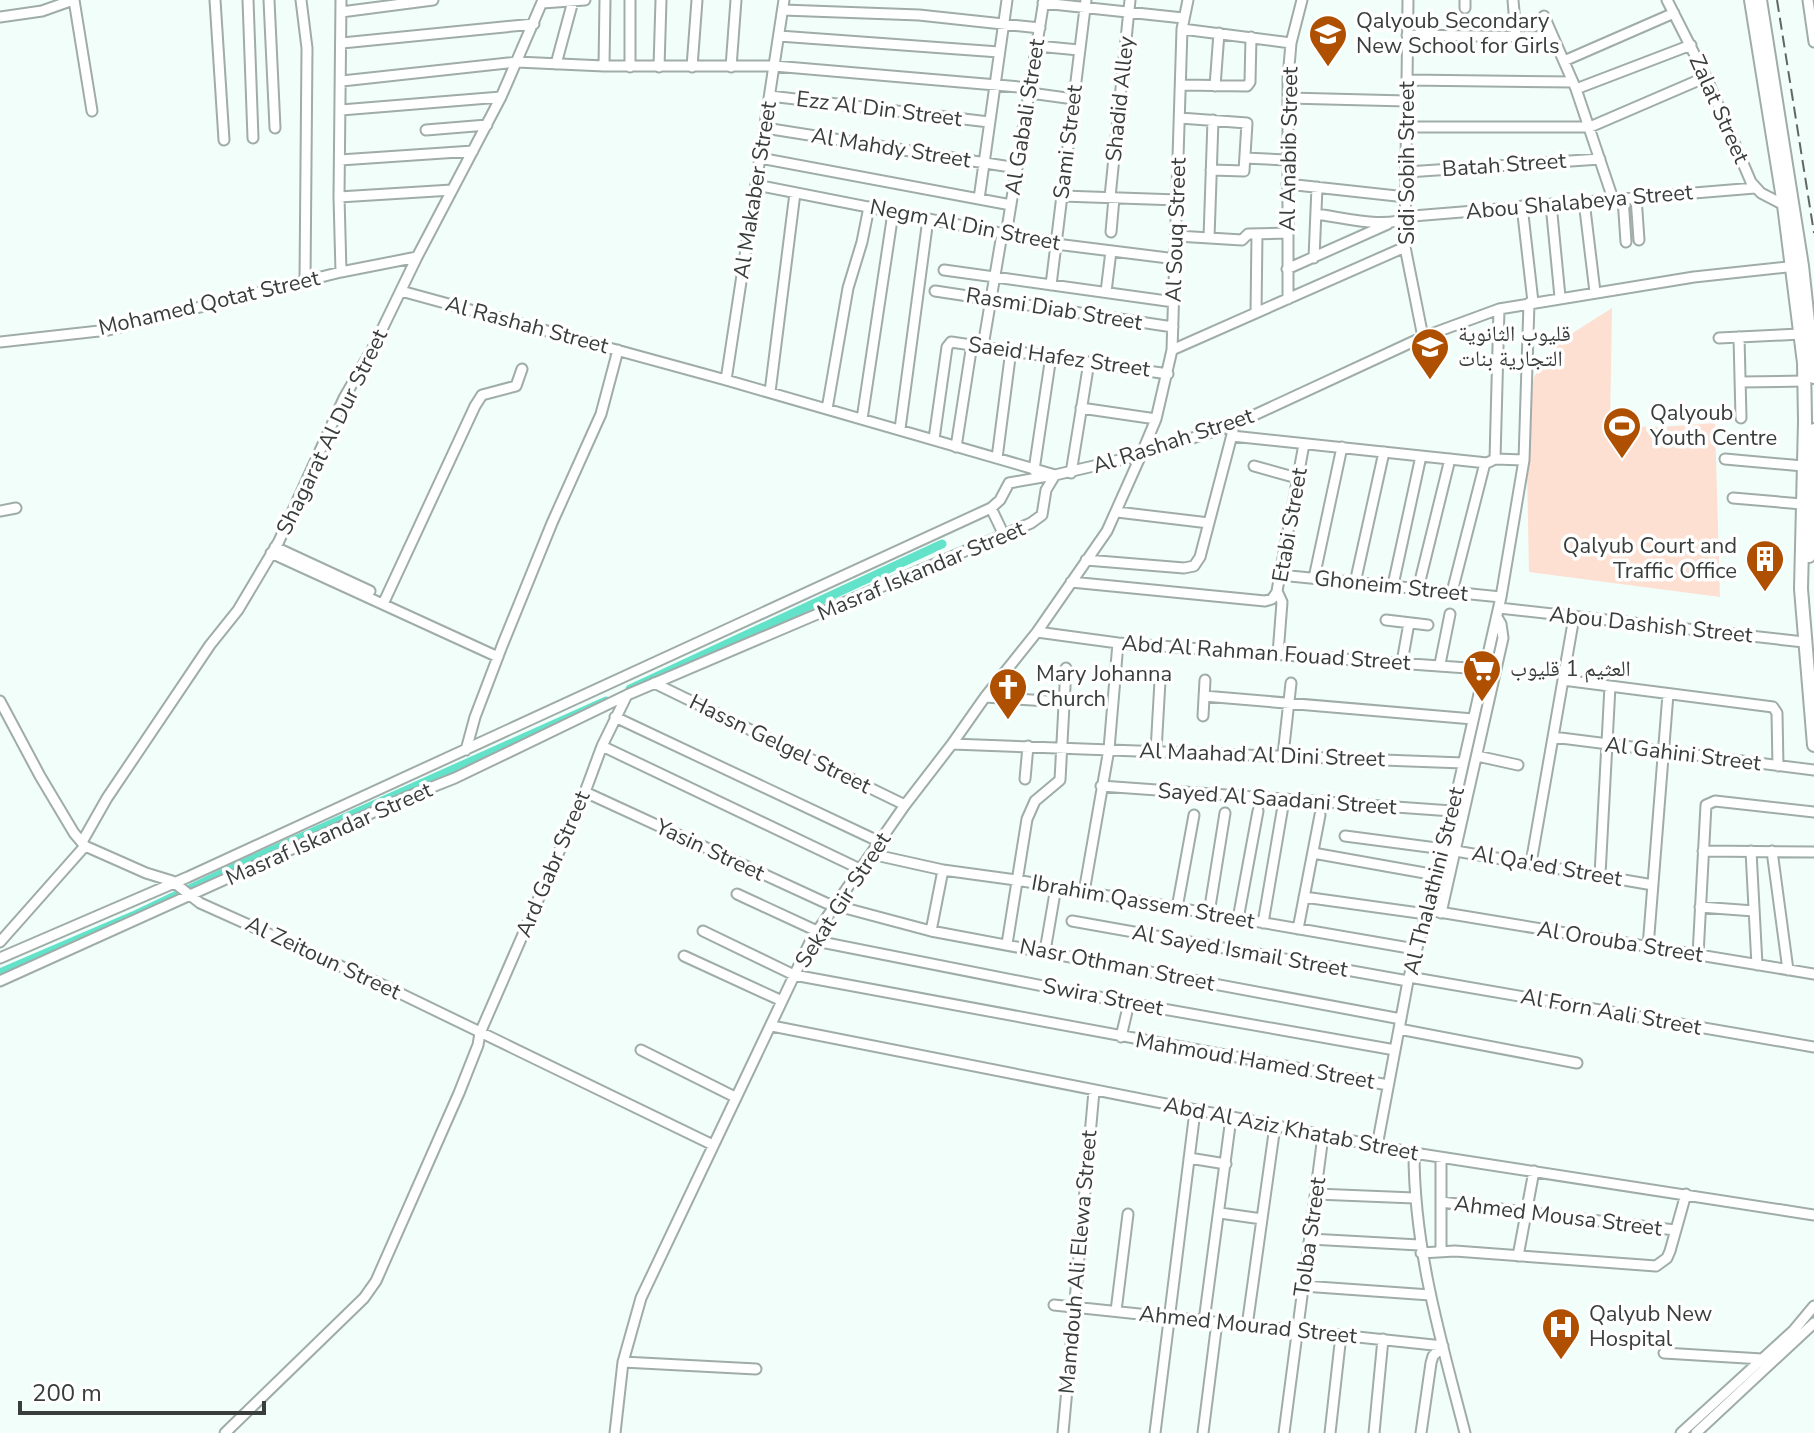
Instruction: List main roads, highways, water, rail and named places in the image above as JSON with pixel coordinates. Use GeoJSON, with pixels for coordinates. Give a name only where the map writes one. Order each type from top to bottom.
{"type":"FeatureCollection","features":[{"type":"Feature","properties":{"kind":"main road"},"geometry":{"type":"LineString","coordinates":[[1751,0],[1784,205],[1797,266],[1801,334],[1809,379]]}},
{"type":"Feature","properties":{"kind":"main road"},"geometry":{"type":"LineString","coordinates":[[1760,0],[1797,266],[1809,379],[1803,466],[1801,589],[1814,745]]}},
{"type":"Feature","properties":{"kind":"main road"},"geometry":{"type":"LineString","coordinates":[[1814,430],[1809,563],[1814,663]]}},
{"type":"Feature","properties":{"kind":"waterway"},"geometry":{"type":"LineString","coordinates":[[630,689],[942,544]]}},
{"type":"Feature","properties":{"kind":"waterway"},"geometry":{"type":"LineString","coordinates":[[0,973],[133,916],[606,701]]}},
{"type":"Feature","properties":{"kind":"railway"},"geometry":{"type":"LineString","coordinates":[[1777,0],[1814,233]]}},
{"type":"Feature","properties":{"kind":"place","name":"Qalyoub Secondary New School for Girls"},"geometry":{"type":"Point","coordinates":[1328,68]}},
{"type":"Feature","properties":{"kind":"place","name":"قليوب الثانوية التجارية بنات"},"geometry":{"type":"Point","coordinates":[1430,381]}},
{"type":"Feature","properties":{"kind":"place","name":"Qalyoub Youth Centre"},"geometry":{"type":"Point","coordinates":[1622,460]}},
{"type":"Feature","properties":{"kind":"place","name":"Qalyub Court and Traffic Office"},"geometry":{"type":"Point","coordinates":[1765,593]}},
{"type":"Feature","properties":{"kind":"place","name":"العثيم 1 قليوب"},"geometry":{"type":"Point","coordinates":[1482,703]}},
{"type":"Feature","properties":{"kind":"place","name":"Mary Johanna Church"},"geometry":{"type":"Point","coordinates":[1008,721]}},
{"type":"Feature","properties":{"kind":"place","name":"Qalyub New Hospital"},"geometry":{"type":"Point","coordinates":[1561,1361]}}]}
